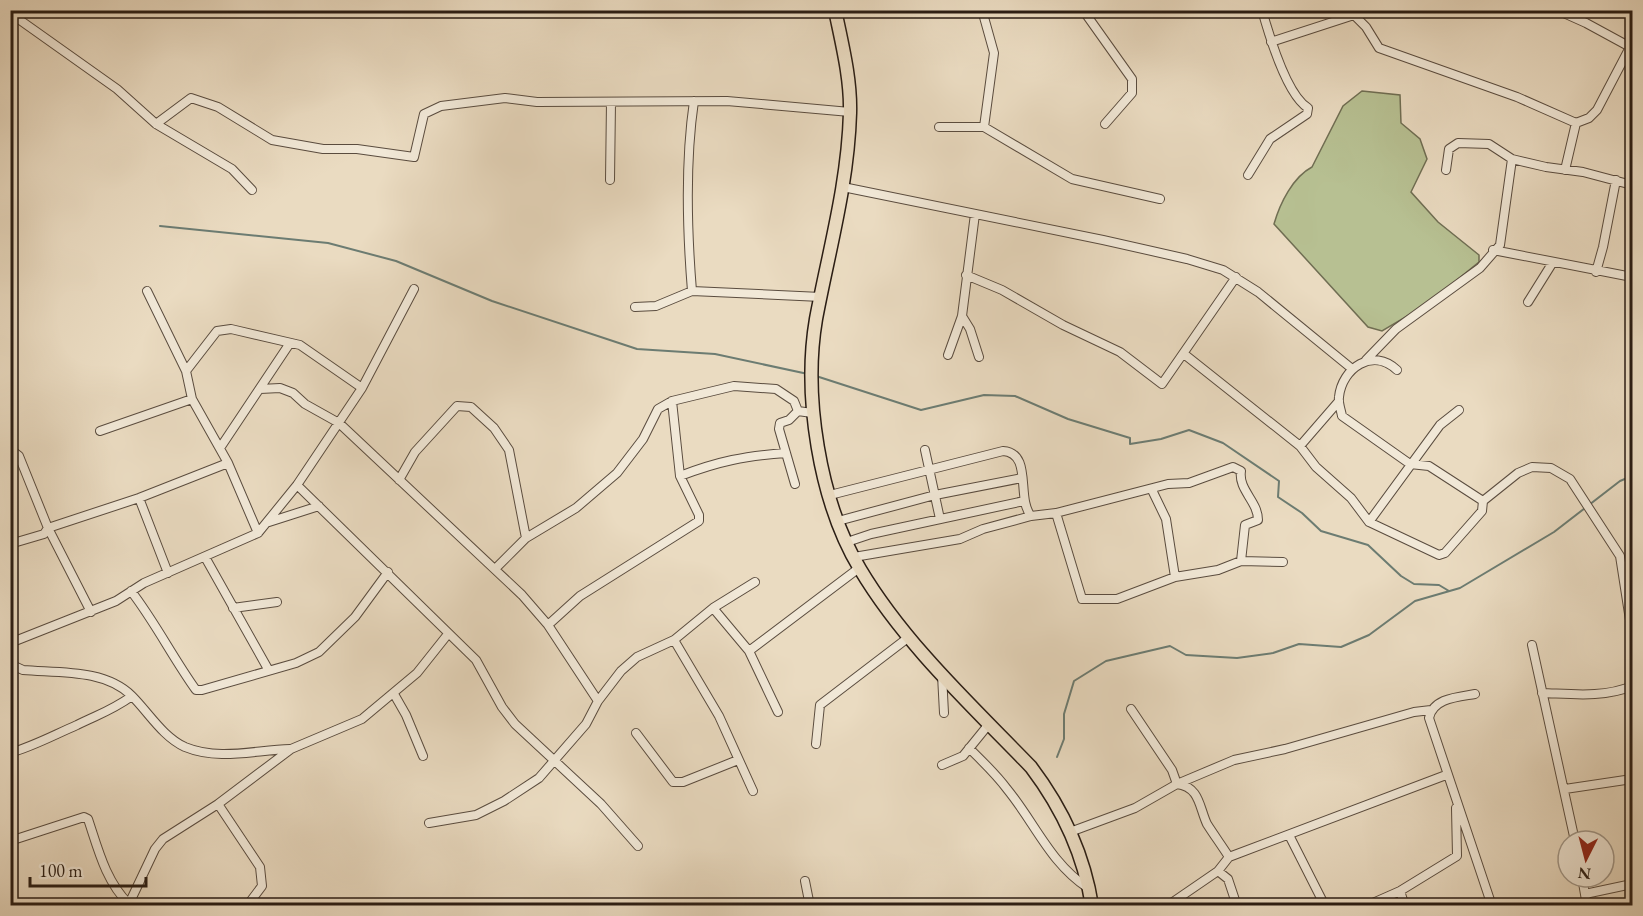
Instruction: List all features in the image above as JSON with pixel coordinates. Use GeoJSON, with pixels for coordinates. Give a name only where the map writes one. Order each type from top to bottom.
{"type":"FeatureCollection","features":[{"type":"Feature","properties":{"kind":"main road"},"geometry":{"type":"LineString","coordinates":[[835,10],[849,85],[850,112],[843,187],[821,297],[811,384],[813,413],[830,495],[838,521],[856,562],[909,637],[1051,794],[1070,832],[1092,906]]}},
{"type":"Feature","properties":{"kind":"street"},"geometry":{"type":"LineString","coordinates":[[982,10],[994,53],[984,127]]}},
{"type":"Feature","properties":{"kind":"street"},"geometry":{"type":"LineString","coordinates":[[1083,10],[1132,79],[1132,93],[1105,124]]}},
{"type":"Feature","properties":{"kind":"street"},"geometry":{"type":"LineString","coordinates":[[1248,176],[1270,139],[1307,114],[1308,108],[1303,105],[1284,73],[1271,42],[1262,10]]}},
{"type":"Feature","properties":{"kind":"street"},"geometry":{"type":"LineString","coordinates":[[1271,42],[1354,15],[1366,27],[1379,48],[1517,97],[1576,123],[1589,118],[1597,110],[1631,48],[1557,10]]}},
{"type":"Feature","properties":{"kind":"street"},"geometry":{"type":"LineString","coordinates":[[10,13],[117,89],[156,124],[232,169],[252,190]]}},
{"type":"Feature","properties":{"kind":"street"},"geometry":{"type":"LineString","coordinates":[[156,124],[191,98],[218,107],[272,140],[322,149],[357,149],[414,157],[424,114],[441,106],[506,98],[537,102],[764,102],[850,112]]}},
{"type":"Feature","properties":{"kind":"street"},"geometry":{"type":"LineString","coordinates":[[692,291],[689,258],[694,101]]}},
{"type":"Feature","properties":{"kind":"street"},"geometry":{"type":"LineString","coordinates":[[610,180],[611,102]]}},
{"type":"Feature","properties":{"kind":"street"},"geometry":{"type":"LineString","coordinates":[[1565,170],[1576,123]]}},
{"type":"Feature","properties":{"kind":"street"},"geometry":{"type":"LineString","coordinates":[[939,127],[984,127],[1072,179],[1160,199]]}},
{"type":"Feature","properties":{"kind":"street"},"geometry":{"type":"LineString","coordinates":[[1446,170],[1449,149],[1458,143],[1489,144],[1512,159],[1632,185]]}},
{"type":"Feature","properties":{"kind":"street"},"geometry":{"type":"LineString","coordinates":[[1300,446],[1339,401],[1351,368],[1366,360],[1396,329],[1480,268],[1493,250],[1500,245],[1512,159]]}},
{"type":"Feature","properties":{"kind":"street"},"geometry":{"type":"LineString","coordinates":[[1596,272],[1604,247],[1616,180]]}},
{"type":"Feature","properties":{"kind":"street"},"geometry":{"type":"LineString","coordinates":[[843,187],[1187,258],[1236,277],[1258,292],[1351,368]]}},
{"type":"Feature","properties":{"kind":"street"},"geometry":{"type":"LineString","coordinates":[[948,355],[962,316],[975,214]]}},
{"type":"Feature","properties":{"kind":"street"},"geometry":{"type":"LineString","coordinates":[[1493,250],[1596,272],[1632,277]]}},
{"type":"Feature","properties":{"kind":"street"},"geometry":{"type":"LineString","coordinates":[[1528,302],[1553,262]]}},
{"type":"Feature","properties":{"kind":"street"},"geometry":{"type":"LineString","coordinates":[[966,275],[1002,290],[1063,325],[1120,352],[1162,384],[1236,277]]}},
{"type":"Feature","properties":{"kind":"street"},"geometry":{"type":"LineString","coordinates":[[10,643],[91,612],[168,573],[258,533],[297,485],[362,388],[414,289]]}},
{"type":"Feature","properties":{"kind":"street"},"geometry":{"type":"LineString","coordinates":[[147,291],[186,370],[192,399],[228,463],[258,533]]}},
{"type":"Feature","properties":{"kind":"street"},"geometry":{"type":"LineString","coordinates":[[634,307],[656,306],[692,291],[821,297]]}},
{"type":"Feature","properties":{"kind":"street"},"geometry":{"type":"LineString","coordinates":[[962,316],[970,329],[979,357]]}},
{"type":"Feature","properties":{"kind":"street"},"geometry":{"type":"LineString","coordinates":[[186,370],[217,331],[224,329],[300,345],[362,388]]}},
{"type":"Feature","properties":{"kind":"street"},"geometry":{"type":"LineString","coordinates":[[220,448],[290,343]]}},
{"type":"Feature","properties":{"kind":"street"},"geometry":{"type":"LineString","coordinates":[[1184,354],[1300,446],[1316,467],[1351,498],[1369,522],[1439,555],[1445,553],[1482,512],[1483,501],[1518,473],[1532,466],[1551,468],[1570,479],[1620,556],[1631,611],[1632,633]]}},
{"type":"Feature","properties":{"kind":"street"},"geometry":{"type":"LineString","coordinates":[[1366,360],[1383,361],[1397,370]]}},
{"type":"Feature","properties":{"kind":"street"},"geometry":{"type":"LineString","coordinates":[[496,568],[526,538],[576,508],[616,473],[643,439],[658,409],[672,401],[734,386],[776,389],[794,401],[798,411]]}},
{"type":"Feature","properties":{"kind":"street"},"geometry":{"type":"LineString","coordinates":[[260,389],[280,388],[293,393],[305,404],[339,423],[496,568],[548,625],[598,701]]}},
{"type":"Feature","properties":{"kind":"street"},"geometry":{"type":"LineString","coordinates":[[100,431],[192,399]]}},
{"type":"Feature","properties":{"kind":"street"},"geometry":{"type":"LineString","coordinates":[[548,625],[580,596],[699,521],[699,514],[680,476],[672,401]]}},
{"type":"Feature","properties":{"kind":"street"},"geometry":{"type":"LineString","coordinates":[[1339,401],[1342,416],[1412,464],[1429,466],[1483,501]]}},
{"type":"Feature","properties":{"kind":"street"},"geometry":{"type":"LineString","coordinates":[[399,480],[415,452],[457,406],[463,404],[471,407],[494,428],[509,450],[526,538]]}},
{"type":"Feature","properties":{"kind":"street"},"geometry":{"type":"LineString","coordinates":[[798,411],[813,413]]}},
{"type":"Feature","properties":{"kind":"street"},"geometry":{"type":"LineString","coordinates":[[795,484],[780,423],[789,420],[798,411]]}},
{"type":"Feature","properties":{"kind":"street"},"geometry":{"type":"LineString","coordinates":[[1369,522],[1440,425],[1459,411]]}},
{"type":"Feature","properties":{"kind":"street"},"geometry":{"type":"LineString","coordinates":[[10,449],[19,456],[48,528],[91,612]]}},
{"type":"Feature","properties":{"kind":"street"},"geometry":{"type":"LineString","coordinates":[[925,450],[940,519]]}},
{"type":"Feature","properties":{"kind":"street"},"geometry":{"type":"LineString","coordinates":[[830,495],[1003,451],[1017,455],[1022,466],[1024,501],[1031,516]]}},
{"type":"Feature","properties":{"kind":"street"},"geometry":{"type":"LineString","coordinates":[[680,476],[752,455],[786,453]]}},
{"type":"Feature","properties":{"kind":"street"},"geometry":{"type":"LineString","coordinates":[[10,544],[44,534],[48,528],[139,498],[228,463]]}},
{"type":"Feature","properties":{"kind":"street"},"geometry":{"type":"LineString","coordinates":[[749,651],[856,562],[960,539],[983,529],[1031,516],[1056,513],[1168,484],[1189,483],[1238,467],[1241,471],[1240,481],[1258,512],[1258,520],[1245,525],[1240,561]]}},
{"type":"Feature","properties":{"kind":"street"},"geometry":{"type":"LineString","coordinates":[[838,521],[935,495],[1022,478]]}},
{"type":"Feature","properties":{"kind":"street"},"geometry":{"type":"LineString","coordinates":[[297,485],[476,660],[501,707],[515,724],[600,804],[638,846]]}},
{"type":"Feature","properties":{"kind":"street"},"geometry":{"type":"LineString","coordinates":[[1152,490],[1166,519],[1175,577]]}},
{"type":"Feature","properties":{"kind":"street"},"geometry":{"type":"LineString","coordinates":[[139,498],[168,573]]}},
{"type":"Feature","properties":{"kind":"street"},"geometry":{"type":"LineString","coordinates":[[847,542],[870,534],[1024,501]]}},
{"type":"Feature","properties":{"kind":"street"},"geometry":{"type":"LineString","coordinates":[[267,522],[319,506]]}},
{"type":"Feature","properties":{"kind":"street"},"geometry":{"type":"LineString","coordinates":[[1056,513],[1082,599],[1117,599],[1175,577],[1218,570],[1240,561],[1283,562]]}},
{"type":"Feature","properties":{"kind":"street"},"geometry":{"type":"LineString","coordinates":[[205,557],[268,669]]}},
{"type":"Feature","properties":{"kind":"street"},"geometry":{"type":"LineString","coordinates":[[131,591],[149,613],[196,690],[202,690],[268,669],[296,663],[320,652],[355,617],[388,572]]}},
{"type":"Feature","properties":{"kind":"street"},"geometry":{"type":"LineString","coordinates":[[429,823],[476,815],[504,801],[539,778],[586,724],[612,681],[637,657],[674,640],[713,608],[755,582]]}},
{"type":"Feature","properties":{"kind":"street"},"geometry":{"type":"LineString","coordinates":[[233,608],[277,602]]}},
{"type":"Feature","properties":{"kind":"street"},"geometry":{"type":"LineString","coordinates":[[713,608],[749,651],[778,712]]}},
{"type":"Feature","properties":{"kind":"street"},"geometry":{"type":"LineString","coordinates":[[10,841],[84,817],[88,819],[110,879],[118,894],[128,905],[154,849],[163,839],[218,804],[291,749],[362,719],[417,673],[448,634]]}},
{"type":"Feature","properties":{"kind":"street"},"geometry":{"type":"LineString","coordinates":[[816,744],[820,705],[909,637]]}},
{"type":"Feature","properties":{"kind":"street"},"geometry":{"type":"LineString","coordinates":[[674,640],[718,716],[753,791]]}},
{"type":"Feature","properties":{"kind":"street"},"geometry":{"type":"LineString","coordinates":[[1532,645],[1573,829]]}},
{"type":"Feature","properties":{"kind":"street"},"geometry":{"type":"LineString","coordinates":[[10,664],[23,670],[107,679],[132,696],[165,733],[183,747],[232,755],[291,749]]}},
{"type":"Feature","properties":{"kind":"street"},"geometry":{"type":"LineString","coordinates":[[942,673],[944,713]]}},
{"type":"Feature","properties":{"kind":"street"},"geometry":{"type":"LineString","coordinates":[[1542,693],[1619,692],[1632,687]]}},
{"type":"Feature","properties":{"kind":"street"},"geometry":{"type":"LineString","coordinates":[[394,694],[406,715],[423,756]]}},
{"type":"Feature","properties":{"kind":"street"},"geometry":{"type":"LineString","coordinates":[[1070,832],[1135,808],[1177,784],[1234,760],[1286,749],[1414,712],[1431,710],[1454,698],[1475,694]]}},
{"type":"Feature","properties":{"kind":"street"},"geometry":{"type":"LineString","coordinates":[[10,753],[39,744],[78,724],[107,714],[132,696]]}},
{"type":"Feature","properties":{"kind":"street"},"geometry":{"type":"LineString","coordinates":[[1131,710],[1172,770],[1177,784]]}},
{"type":"Feature","properties":{"kind":"street"},"geometry":{"type":"LineString","coordinates":[[1431,710],[1429,718],[1446,775],[1492,906]]}},
{"type":"Feature","properties":{"kind":"street"},"geometry":{"type":"LineString","coordinates":[[942,765],[963,756],[989,724]]}},
{"type":"Feature","properties":{"kind":"street"},"geometry":{"type":"LineString","coordinates":[[636,733],[673,782],[683,782],[738,760]]}},
{"type":"Feature","properties":{"kind":"street"},"geometry":{"type":"LineString","coordinates":[[969,748],[1008,789],[1043,844],[1070,876],[1088,888]]}},
{"type":"Feature","properties":{"kind":"street"},"geometry":{"type":"LineString","coordinates":[[1167,906],[1218,871],[1229,857],[1446,775]]}},
{"type":"Feature","properties":{"kind":"street"},"geometry":{"type":"LineString","coordinates":[[1565,789],[1632,779]]}},
{"type":"Feature","properties":{"kind":"street"},"geometry":{"type":"LineString","coordinates":[[1177,784],[1187,785],[1197,796],[1207,823],[1229,857]]}},
{"type":"Feature","properties":{"kind":"street"},"geometry":{"type":"LineString","coordinates":[[1366,906],[1400,891],[1456,856],[1456,803]]}},
{"type":"Feature","properties":{"kind":"street"},"geometry":{"type":"LineString","coordinates":[[218,804],[260,867],[262,886],[247,906]]}},
{"type":"Feature","properties":{"kind":"street"},"geometry":{"type":"LineString","coordinates":[[1289,835],[1325,906]]}},
{"type":"Feature","properties":{"kind":"street"},"geometry":{"type":"LineString","coordinates":[[1218,871],[1228,879],[1237,906]]}},
{"type":"Feature","properties":{"kind":"street"},"geometry":{"type":"LineString","coordinates":[[805,881],[810,906]]}},
{"type":"Feature","properties":{"kind":"street"},"geometry":{"type":"LineString","coordinates":[[1585,894],[1632,884]]}},
{"type":"Feature","properties":{"kind":"street"},"geometry":{"type":"LineString","coordinates":[[1584,889],[1587,906]]}},
{"type":"Feature","properties":{"kind":"street"},"geometry":{"type":"LineString","coordinates":[[1400,891],[1405,906]]}},
{"type":"Feature","properties":{"kind":"green space"},"geometry":{"type":"Polygon","coordinates":[[[1362,91],[1400,95],[1401,123],[1420,139],[1427,159],[1411,192],[1438,222],[1479,255],[1479,262],[1426,305],[1382,331],[1368,327],[1274,224],[1288,191],[1305,171],[1312,167],[1343,106],[1362,91]]]}},
{"type":"Feature","properties":{"kind":"waterway"},"geometry":{"type":"LineString","coordinates":[[160,226],[328,243],[396,261],[492,301],[637,349],[715,354],[808,374]]}},
{"type":"Feature","properties":{"kind":"waterway"},"geometry":{"type":"LineString","coordinates":[[816,376],[921,410],[984,395],[1015,396],[1068,419],[1130,438],[1130,444],[1161,439],[1189,430],[1223,443],[1279,481],[1278,497],[1302,513],[1321,531],[1368,545],[1401,576],[1414,584],[1439,585],[1449,591]]}},
{"type":"Feature","properties":{"kind":"waterway"},"geometry":{"type":"LineString","coordinates":[[1057,757],[1064,739],[1064,714],[1074,681],[1106,661],[1170,646],[1186,655],[1237,658],[1273,653],[1299,644],[1341,647],[1369,635],[1415,601],[1460,588],[1554,532],[1620,481],[1632,476]]}}]}
